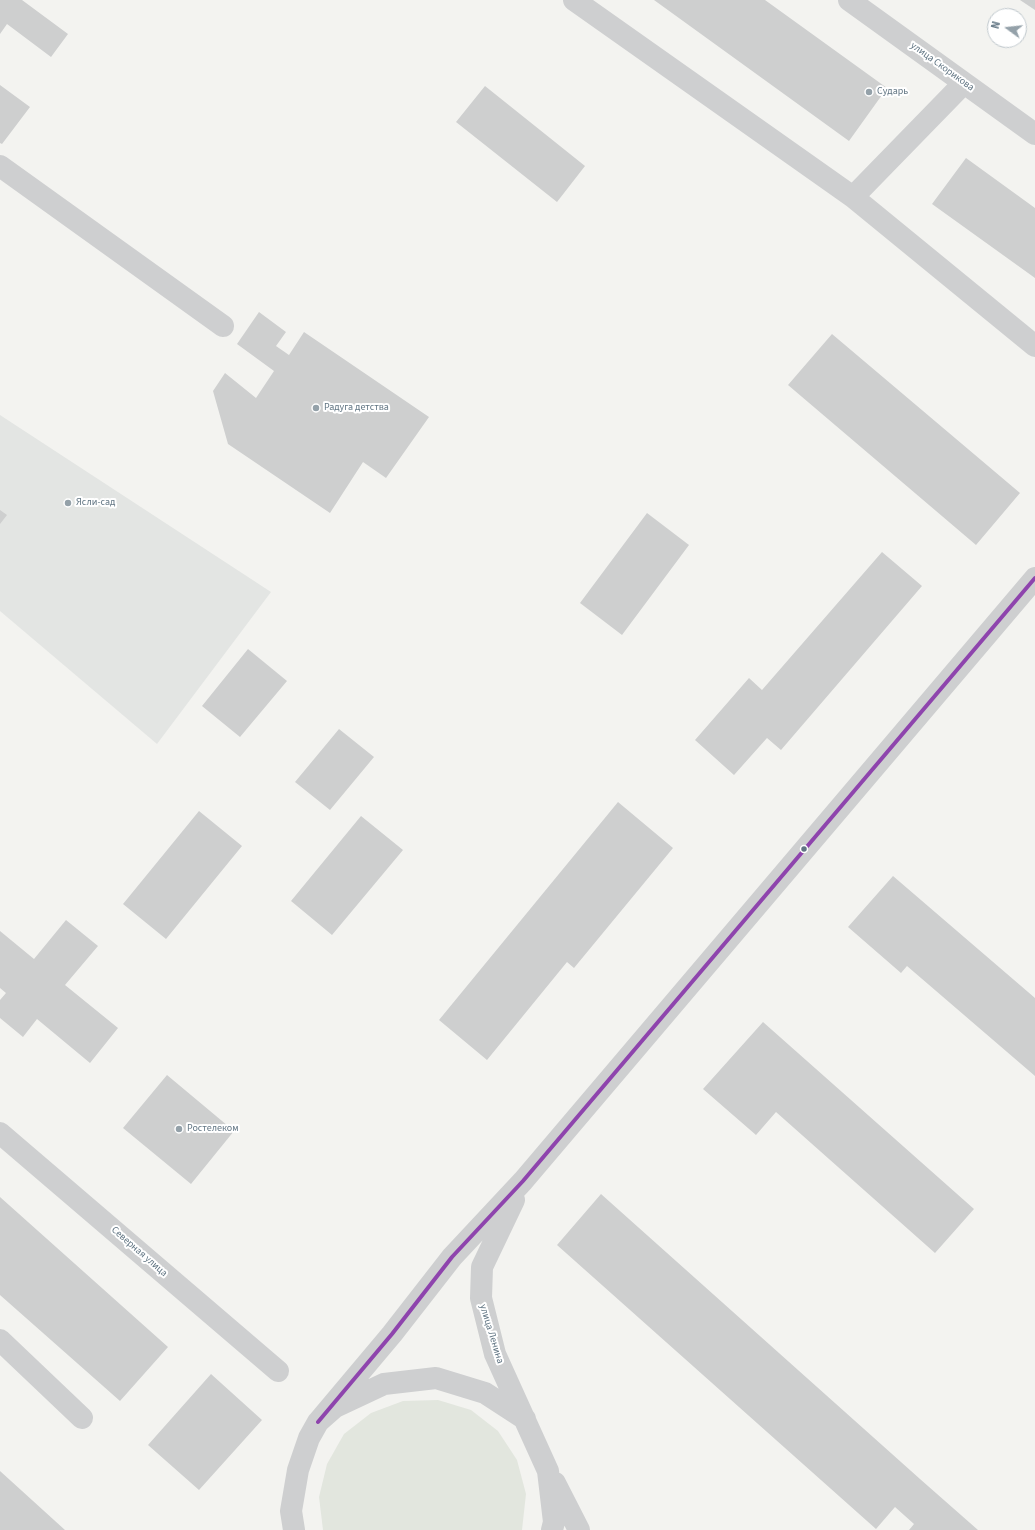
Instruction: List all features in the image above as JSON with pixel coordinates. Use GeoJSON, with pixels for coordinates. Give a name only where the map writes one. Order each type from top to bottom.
{"type":"FeatureCollection","features":[{"type":"Feature","properties":{"kind":"street"},"geometry":{"type":"LineString","coordinates":[[574,0],[853,196],[1035,346]]}},
{"type":"Feature","properties":{"kind":"street","name":"улица Скорикова"},"geometry":{"type":"LineString","coordinates":[[849,0],[1035,134]]}},
{"type":"Feature","properties":{"kind":"street"},"geometry":{"type":"LineString","coordinates":[[853,196],[964,83]]}},
{"type":"Feature","properties":{"kind":"street"},"geometry":{"type":"LineString","coordinates":[[0,166],[223,326]]}},
{"type":"Feature","properties":{"kind":"street","name":"улица Ленина"},"geometry":{"type":"LineString","coordinates":[[318,1422],[392,1334],[452,1257],[523,1181],[1035,578]]}},
{"type":"Feature","properties":{"kind":"street","name":"Северная улица"},"geometry":{"type":"LineString","coordinates":[[0,1133],[278,1371]]}},
{"type":"Feature","properties":{"kind":"street","name":"улица Ленина"},"geometry":{"type":"LineString","coordinates":[[523,1181],[482,1267],[480,1298],[495,1354],[548,1470]]}},
{"type":"Feature","properties":{"kind":"street"},"geometry":{"type":"LineString","coordinates":[[0,1340],[82,1418]]}},
{"type":"Feature","properties":{"kind":"street"},"geometry":{"type":"LineString","coordinates":[[290,1524],[298,1470],[309,1438],[318,1422],[335,1407],[384,1384],[436,1378],[485,1393],[526,1420]]}},
{"type":"Feature","properties":{"kind":"street"},"geometry":{"type":"LineString","coordinates":[[548,1470],[554,1522],[552,1530]]}},
{"type":"Feature","properties":{"kind":"street"},"geometry":{"type":"LineString","coordinates":[[548,1470],[579,1530]]}},
{"type":"Feature","properties":{"kind":"shaded area","name":"Ясли-сад"},"geometry":{"type":"Polygon","coordinates":[[[0,415],[271,592],[157,744],[0,611],[0,415]]]}},
{"type":"Feature","properties":{"kind":"shaded area"},"geometry":{"type":"Polygon","coordinates":[[[438,1400],[471,1410],[498,1431],[517,1460],[526,1494],[522,1530],[323,1530],[319,1497],[327,1464],[344,1434],[371,1413],[403,1401],[438,1400]]]}},
{"type":"Feature","properties":{"kind":"building"},"geometry":{"type":"Polygon","coordinates":[[[0,0],[22,0],[68,34],[51,57],[7,24],[0,34],[0,0]]]}},
{"type":"Feature","properties":{"kind":"building"},"geometry":{"type":"Polygon","coordinates":[[[654,0],[765,0],[887,88],[849,141],[654,0]]]}},
{"type":"Feature","properties":{"kind":"building"},"geometry":{"type":"Polygon","coordinates":[[[1020,0],[1035,0],[1035,10],[1020,0]]]}},
{"type":"Feature","properties":{"kind":"building"},"geometry":{"type":"Polygon","coordinates":[[[0,85],[30,107],[2,144],[0,143],[0,85]]]}},
{"type":"Feature","properties":{"kind":"building"},"geometry":{"type":"Polygon","coordinates":[[[485,86],[585,166],[557,202],[456,122],[485,86]]]}},
{"type":"Feature","properties":{"kind":"building"},"geometry":{"type":"Polygon","coordinates":[[[966,158],[1035,208],[1035,278],[932,204],[966,158]]]}},
{"type":"Feature","properties":{"kind":"building","name":"Радуга детства"},"geometry":{"type":"Polygon","coordinates":[[[259,312],[286,332],[276,346],[289,355],[304,332],[429,417],[386,478],[363,462],[330,513],[228,444],[213,391],[225,373],[256,398],[274,371],[237,344],[259,312]]]}},
{"type":"Feature","properties":{"kind":"building"},"geometry":{"type":"Polygon","coordinates":[[[832,334],[1020,493],[976,545],[788,385],[832,334]]]}},
{"type":"Feature","properties":{"kind":"building"},"geometry":{"type":"Polygon","coordinates":[[[0,510],[7,515],[0,524],[0,510]]]}},
{"type":"Feature","properties":{"kind":"building"},"geometry":{"type":"Polygon","coordinates":[[[647,513],[689,545],[622,635],[580,603],[647,513]]]}},
{"type":"Feature","properties":{"kind":"building"},"geometry":{"type":"Polygon","coordinates":[[[882,552],[922,586],[781,750],[767,738],[734,775],[695,740],[749,678],[762,690],[882,552]]]}},
{"type":"Feature","properties":{"kind":"building"},"geometry":{"type":"Polygon","coordinates":[[[248,649],[287,681],[240,737],[202,706],[248,649]]]}},
{"type":"Feature","properties":{"kind":"building"},"geometry":{"type":"Polygon","coordinates":[[[339,729],[374,757],[330,810],[295,782],[339,729]]]}},
{"type":"Feature","properties":{"kind":"building"},"geometry":{"type":"Polygon","coordinates":[[[618,802],[673,848],[574,968],[567,962],[487,1060],[439,1020],[618,802]]]}},
{"type":"Feature","properties":{"kind":"building"},"geometry":{"type":"Polygon","coordinates":[[[199,811],[242,846],[166,939],[123,904],[199,811]]]}},
{"type":"Feature","properties":{"kind":"building"},"geometry":{"type":"Polygon","coordinates":[[[361,816],[403,850],[332,935],[291,901],[361,816]]]}},
{"type":"Feature","properties":{"kind":"building"},"geometry":{"type":"Polygon","coordinates":[[[893,876],[1035,998],[1035,1076],[907,966],[901,973],[848,927],[893,876]]]}},
{"type":"Feature","properties":{"kind":"building"},"geometry":{"type":"Polygon","coordinates":[[[66,920],[98,946],[65,985],[118,1028],[90,1063],[37,1019],[23,1037],[0,1018],[0,1000],[6,993],[0,988],[0,931],[34,959],[66,920]]]}},
{"type":"Feature","properties":{"kind":"building"},"geometry":{"type":"Polygon","coordinates":[[[763,1022],[974,1209],[935,1253],[776,1112],[756,1135],[703,1089],[763,1022]]]}},
{"type":"Feature","properties":{"kind":"building","name":"Ростелеком"},"geometry":{"type":"Polygon","coordinates":[[[167,1075],[234,1131],[191,1184],[123,1128],[167,1075]]]}},
{"type":"Feature","properties":{"kind":"building"},"geometry":{"type":"Polygon","coordinates":[[[601,1194],[978,1530],[909,1530],[914,1524],[895,1507],[876,1529],[557,1245],[601,1194]]]}},
{"type":"Feature","properties":{"kind":"building"},"geometry":{"type":"Polygon","coordinates":[[[0,1197],[168,1347],[120,1401],[0,1295],[0,1197]]]}},
{"type":"Feature","properties":{"kind":"building"},"geometry":{"type":"Polygon","coordinates":[[[211,1374],[262,1420],[199,1490],[148,1445],[211,1374]]]}},
{"type":"Feature","properties":{"kind":"building"},"geometry":{"type":"Polygon","coordinates":[[[0,1471],[65,1530],[0,1530],[0,1471]]]}},
{"type":"Feature","properties":{"kind":"transit line"},"geometry":{"type":"LineString","coordinates":[[318,1422],[392,1334],[452,1257],[523,1181],[1035,578]]}},
{"type":"Feature","properties":{"kind":"place","name":"Cударь"},"geometry":{"type":"Point","coordinates":[869,92]}},
{"type":"Feature","properties":{"kind":"place","name":"Радуга детства"},"geometry":{"type":"Point","coordinates":[316,408]}},
{"type":"Feature","properties":{"kind":"place","name":"Ясли-сад"},"geometry":{"type":"Point","coordinates":[68,503]}},
{"type":"Feature","properties":{"kind":"place","name":"Ростелеком"},"geometry":{"type":"Point","coordinates":[179,1129]}}]}
